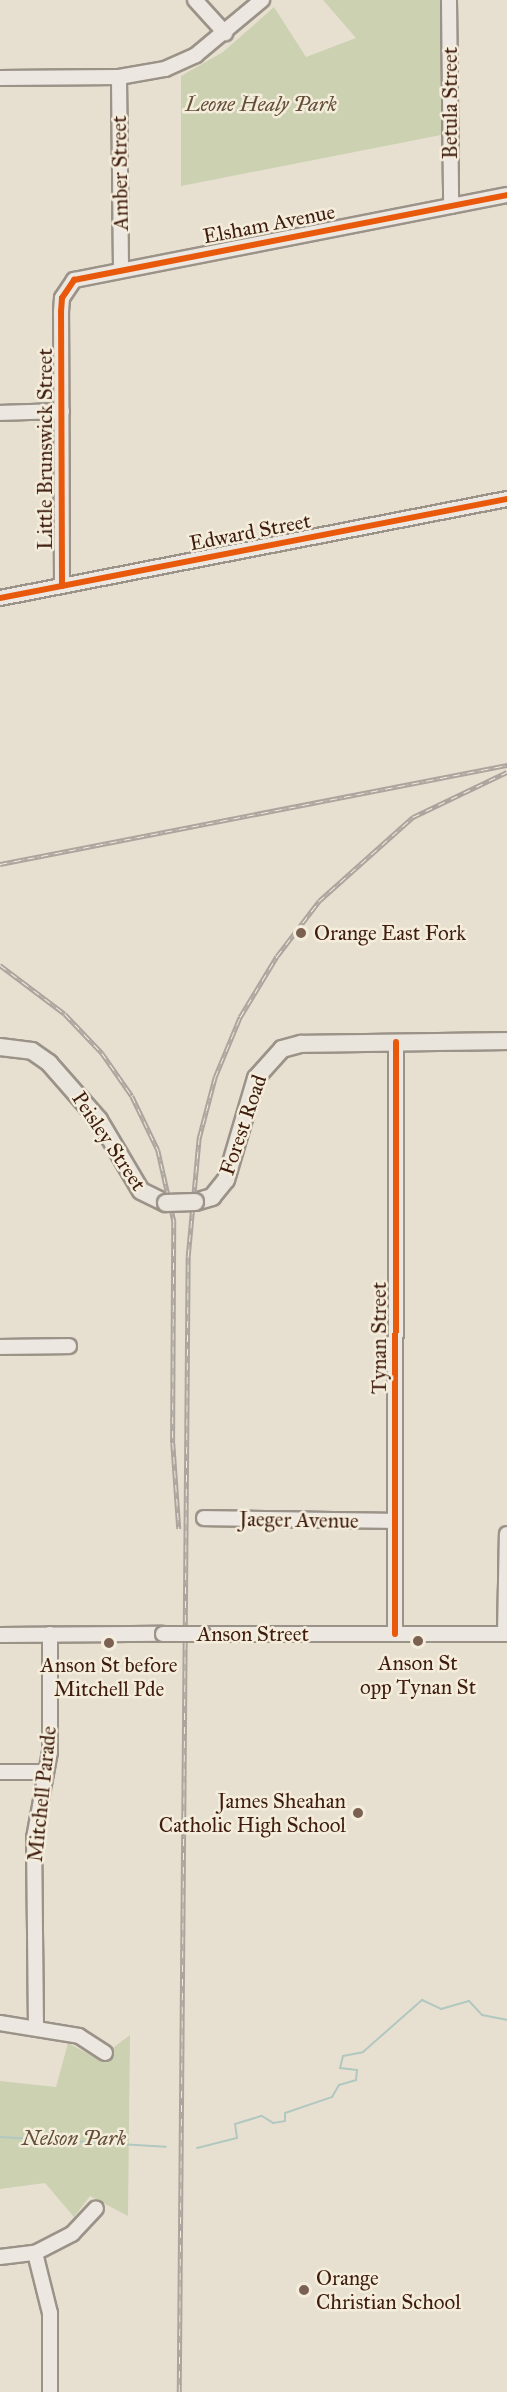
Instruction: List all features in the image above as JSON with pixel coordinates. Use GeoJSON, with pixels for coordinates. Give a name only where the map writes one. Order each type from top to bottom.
{"type":"FeatureCollection","features":[{"type":"Feature","properties":{"kind":"main road","name":"Forest Road"},"geometry":{"type":"LineString","coordinates":[[195,1202],[212,1197],[226,1180],[256,1078],[272,1056],[301,1044],[507,1041]]}},
{"type":"Feature","properties":{"kind":"main road","name":"Peisley Street"},"geometry":{"type":"LineString","coordinates":[[0,1047],[32,1051],[49,1062],[99,1120],[141,1191],[166,1203],[195,1202]]}},
{"type":"Feature","properties":{"kind":"street"},"geometry":{"type":"LineString","coordinates":[[195,0],[225,33]]}},
{"type":"Feature","properties":{"kind":"street"},"geometry":{"type":"LineString","coordinates":[[0,78],[119,76],[181,63],[225,33],[262,0]]}},
{"type":"Feature","properties":{"kind":"street","name":"Betula Street"},"geometry":{"type":"LineString","coordinates":[[449,0],[451,206]]}},
{"type":"Feature","properties":{"kind":"street","name":"Amber Street"},"geometry":{"type":"LineString","coordinates":[[119,76],[121,270]]}},
{"type":"Feature","properties":{"kind":"street","name":"Elsham Avenue"},"geometry":{"type":"LineString","coordinates":[[61,312],[62,298],[74,280],[507,195]]}},
{"type":"Feature","properties":{"kind":"street","name":"Little Brunswick Street"},"geometry":{"type":"LineString","coordinates":[[61,312],[62,586]]}},
{"type":"Feature","properties":{"kind":"street"},"geometry":{"type":"LineString","coordinates":[[0,413],[62,411]]}},
{"type":"Feature","properties":{"kind":"street","name":"Edward Street"},"geometry":{"type":"LineString","coordinates":[[0,598],[507,499]]}},
{"type":"Feature","properties":{"kind":"street","name":"Tynan Street"},"geometry":{"type":"LineString","coordinates":[[395,1634],[396,1042]]}},
{"type":"Feature","properties":{"kind":"street"},"geometry":{"type":"LineString","coordinates":[[0,1347],[69,1346]]}},
{"type":"Feature","properties":{"kind":"street","name":"Jaeger Avenue"},"geometry":{"type":"LineString","coordinates":[[204,1518],[394,1521]]}},
{"type":"Feature","properties":{"kind":"street"},"geometry":{"type":"LineString","coordinates":[[506,1634],[507,1534]]}},
{"type":"Feature","properties":{"kind":"street","name":"Mitchell Parade"},"geometry":{"type":"LineString","coordinates":[[36,2027],[34,1838],[46,1772],[50,1634]]}},
{"type":"Feature","properties":{"kind":"street","name":"Anson Street"},"geometry":{"type":"LineString","coordinates":[[0,1635],[506,1634]]}},
{"type":"Feature","properties":{"kind":"street"},"geometry":{"type":"LineString","coordinates":[[0,1772],[46,1772]]}},
{"type":"Feature","properties":{"kind":"street"},"geometry":{"type":"LineString","coordinates":[[0,2023],[36,2027],[79,2036],[105,2053]]}},
{"type":"Feature","properties":{"kind":"street"},"geometry":{"type":"LineString","coordinates":[[0,2257],[35,2253],[72,2234],[96,2208]]}},
{"type":"Feature","properties":{"kind":"street"},"geometry":{"type":"LineString","coordinates":[[35,2253],[50,2313],[50,2392]]}},
{"type":"Feature","properties":{"kind":"green space","name":"Leone Healy Park"},"geometry":{"type":"Polygon","coordinates":[[[323,0],[441,0],[441,135],[181,186],[181,76],[223,52],[274,7],[306,57],[356,38],[323,0]]]}},
{"type":"Feature","properties":{"kind":"green space","name":"Nelson Park"},"geometry":{"type":"Polygon","coordinates":[[[130,2035],[128,2216],[90,2196],[74,2217],[45,2183],[0,2189],[0,2081],[56,2087],[68,2043],[98,2059],[130,2035]]]}},
{"type":"Feature","properties":{"kind":"waterway"},"geometry":{"type":"LineString","coordinates":[[197,2148],[237,2138],[235,2124],[262,2116],[273,2123],[285,2121],[285,2113],[332,2097],[339,2085],[356,2080],[357,2070],[340,2068],[343,2056],[363,2052],[422,2000],[441,2009],[469,2001],[482,2015],[507,2020]]}},
{"type":"Feature","properties":{"kind":"waterway"},"geometry":{"type":"LineString","coordinates":[[0,2137],[166,2147]]}},
{"type":"Feature","properties":{"kind":"railway"},"geometry":{"type":"LineString","coordinates":[[0,864],[507,765]]}},
{"type":"Feature","properties":{"kind":"railway"},"geometry":{"type":"LineString","coordinates":[[179,2392],[188,1256],[199,1138],[215,1077],[240,1017],[277,956],[319,901],[413,817],[507,772]]}},
{"type":"Feature","properties":{"kind":"railway"},"geometry":{"type":"LineString","coordinates":[[0,965],[65,1014],[102,1053],[132,1096],[158,1150],[174,1221],[173,1443],[179,1529]]}},
{"type":"Feature","properties":{"kind":"cycle path"},"geometry":{"type":"LineString","coordinates":[[62,586],[61,312],[62,298],[74,280],[507,195]]}},
{"type":"Feature","properties":{"kind":"cycle path"},"geometry":{"type":"LineString","coordinates":[[0,598],[507,499]]}},
{"type":"Feature","properties":{"kind":"cycle path"},"geometry":{"type":"LineString","coordinates":[[395,1634],[396,1042]]}},
{"type":"Feature","properties":{"kind":"place","name":"Orange East Fork"},"geometry":{"type":"Point","coordinates":[301,933]}},
{"type":"Feature","properties":{"kind":"place","name":"Anson St opp Tynan St"},"geometry":{"type":"Point","coordinates":[418,1641]}},
{"type":"Feature","properties":{"kind":"place","name":"Anson St before Mitchell Pde"},"geometry":{"type":"Point","coordinates":[109,1643]}},
{"type":"Feature","properties":{"kind":"place","name":"James Sheahan Catholic High School"},"geometry":{"type":"Point","coordinates":[358,1813]}},
{"type":"Feature","properties":{"kind":"place","name":"Orange Christian School"},"geometry":{"type":"Point","coordinates":[304,2290]}}]}
